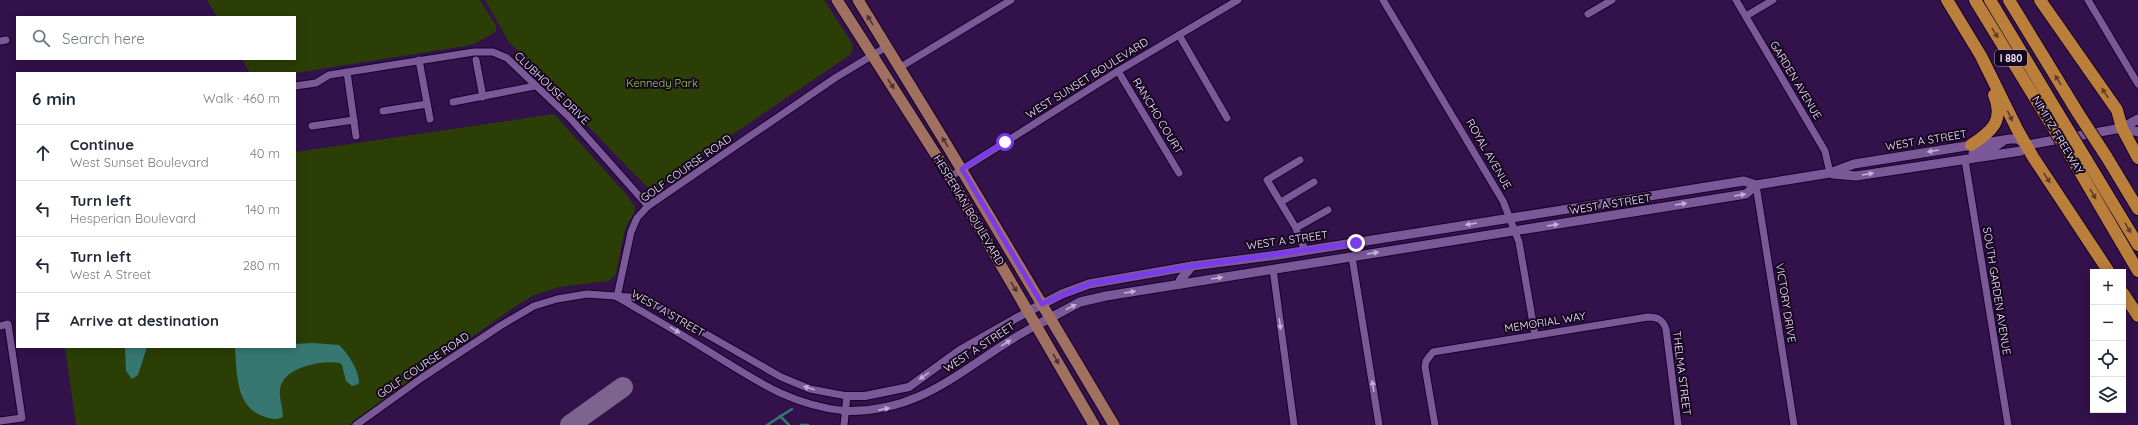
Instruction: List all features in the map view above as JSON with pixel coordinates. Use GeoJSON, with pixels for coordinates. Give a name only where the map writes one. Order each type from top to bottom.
{"type":"FeatureCollection","features":[{"type":"Feature","properties":{"kind":"highway"},"geometry":{"type":"LineString","coordinates":[[1947,0],[1981,56],[2017,129],[2107,269]]}},
{"type":"Feature","properties":{"kind":"highway","name":"NIMITZ FREEWAY"},"geometry":{"type":"LineString","coordinates":[[1975,0],[2052,114],[2073,160],[2138,271]]}},
{"type":"Feature","properties":{"kind":"highway","name":"I 880"},"geometry":{"type":"LineString","coordinates":[[1990,0],[2052,114],[2086,159],[2138,245]]}},
{"type":"Feature","properties":{"kind":"highway","name":"I 880"},"geometry":{"type":"LineString","coordinates":[[2009,0],[2138,209]]}},
{"type":"Feature","properties":{"kind":"highway"},"geometry":{"type":"LineString","coordinates":[[2040,0],[2117,110],[2122,128],[2138,158]]}},
{"type":"Feature","properties":{"kind":"highway"},"geometry":{"type":"LineString","coordinates":[[1964,29],[1998,109],[1994,126],[1988,134],[1971,145]]}},
{"type":"Feature","properties":{"kind":"highway"},"geometry":{"type":"LineString","coordinates":[[2122,244],[2138,253]]}},
{"type":"Feature","properties":{"kind":"highway"},"geometry":{"type":"LineString","coordinates":[[2126,298],[2138,316]]}},
{"type":"Feature","properties":{"kind":"main road","name":"HESPERIAN BOULEVARD"},"geometry":{"type":"LineString","coordinates":[[837,0],[950,177],[1094,425]]}},
{"type":"Feature","properties":{"kind":"main road","name":"HESPERIAN BOULEVARD"},"geometry":{"type":"LineString","coordinates":[[858,0],[962,169],[1114,425]]}},
{"type":"Feature","properties":{"kind":"main road","name":"WEST A STREET"},"geometry":{"type":"LineString","coordinates":[[1830,173],[1856,176],[2021,151],[2027,145],[2122,128],[2138,119]]}},
{"type":"Feature","properties":{"kind":"main road","name":"WEST A STREET"},"geometry":{"type":"LineString","coordinates":[[2122,128],[2138,132]]}},
{"type":"Feature","properties":{"kind":"main road","name":"WEST A STREET"},"geometry":{"type":"LineString","coordinates":[[1029,311],[1089,284],[1192,266],[1306,251],[1744,181],[1756,185],[1830,173],[1854,164],[2005,140],[2017,140],[2027,145]]}},
{"type":"Feature","properties":{"kind":"main road"},"geometry":{"type":"LineString","coordinates":[[1965,160],[1974,153],[1990,150],[2005,140]]}},
{"type":"Feature","properties":{"kind":"main road","name":"WEST A STREET"},"geometry":{"type":"LineString","coordinates":[[1037,325],[1092,299],[1746,194],[1756,185]]}},
{"type":"Feature","properties":{"kind":"main road"},"geometry":{"type":"LineString","coordinates":[[1273,269],[1278,255]]}},
{"type":"Feature","properties":{"kind":"main road"},"geometry":{"type":"LineString","coordinates":[[1179,284],[1181,279],[1192,266]]}},
{"type":"Feature","properties":{"kind":"street"},"geometry":{"type":"LineString","coordinates":[[899,68],[1011,0]]}},
{"type":"Feature","properties":{"kind":"street","name":"WEST SUNSET BOULEVARD"},"geometry":{"type":"LineString","coordinates":[[950,177],[1118,71],[1238,0]]}},
{"type":"Feature","properties":{"kind":"street","name":"ROYAL AVENUE"},"geometry":{"type":"LineString","coordinates":[[1383,0],[1503,200],[1519,242],[1535,335]]}},
{"type":"Feature","properties":{"kind":"street"},"geometry":{"type":"LineString","coordinates":[[1588,14],[1612,0]]}},
{"type":"Feature","properties":{"kind":"street","name":"GARDEN AVENUE"},"geometry":{"type":"LineString","coordinates":[[1736,0],[1825,151],[1830,173]]}},
{"type":"Feature","properties":{"kind":"street"},"geometry":{"type":"LineString","coordinates":[[1746,16],[1773,0]]}},
{"type":"Feature","properties":{"kind":"street"},"geometry":{"type":"LineString","coordinates":[[2088,0],[2138,84]]}},
{"type":"Feature","properties":{"kind":"street"},"geometry":{"type":"LineString","coordinates":[[1179,35],[1227,118]]}},
{"type":"Feature","properties":{"kind":"street","name":"GOLF COURSE ROAD"},"geometry":{"type":"LineString","coordinates":[[356,425],[423,377],[500,326],[534,306],[557,299],[587,294],[617,297],[631,232],[637,218],[648,206],[872,54],[886,47]]}},
{"type":"Feature","properties":{"kind":"street","name":"CLUBHOUSE DRIVE"},"geometry":{"type":"LineString","coordinates":[[296,86],[316,83],[329,75],[474,52],[493,52],[507,58],[570,118],[648,206]]}},
{"type":"Feature","properties":{"kind":"street"},"geometry":{"type":"LineString","coordinates":[[419,60],[430,120]]}},
{"type":"Feature","properties":{"kind":"street"},"geometry":{"type":"LineString","coordinates":[[476,60],[483,97]]}},
{"type":"Feature","properties":{"kind":"street","name":"RANCHO COURT"},"geometry":{"type":"LineString","coordinates":[[1118,71],[1179,173]]}},
{"type":"Feature","properties":{"kind":"street"},"geometry":{"type":"LineString","coordinates":[[347,72],[356,136]]}},
{"type":"Feature","properties":{"kind":"street"},"geometry":{"type":"LineString","coordinates":[[453,102],[535,86]]}},
{"type":"Feature","properties":{"kind":"street"},"geometry":{"type":"LineString","coordinates":[[383,111],[427,104]]}},
{"type":"Feature","properties":{"kind":"street"},"geometry":{"type":"LineString","coordinates":[[312,126],[354,120]]}},
{"type":"Feature","properties":{"kind":"street"},"geometry":{"type":"LineString","coordinates":[[1300,160],[1267,180],[1296,228],[1298,236],[1306,251]]}},
{"type":"Feature","properties":{"kind":"street","name":"SOUTH GARDEN AVENUE"},"geometry":{"type":"LineString","coordinates":[[1965,160],[2008,425]]}},
{"type":"Feature","properties":{"kind":"street"},"geometry":{"type":"LineString","coordinates":[[1281,202],[1314,182]]}},
{"type":"Feature","properties":{"kind":"street","name":"VICTORY DRIVE"},"geometry":{"type":"LineString","coordinates":[[1756,185],[1794,425]]}},
{"type":"Feature","properties":{"kind":"street"},"geometry":{"type":"LineString","coordinates":[[1296,228],[1328,210]]}},
{"type":"Feature","properties":{"kind":"street"},"geometry":{"type":"LineString","coordinates":[[1352,257],[1379,425]]}},
{"type":"Feature","properties":{"kind":"street"},"geometry":{"type":"LineString","coordinates":[[1273,269],[1294,425]]}},
{"type":"Feature","properties":{"kind":"street","name":"WEST A STREET"},"geometry":{"type":"LineString","coordinates":[[617,297],[642,298],[781,377],[810,389],[847,396],[865,396],[909,387],[960,350],[1029,311]]}},
{"type":"Feature","properties":{"kind":"street","name":"WEST A STREET"},"geometry":{"type":"LineString","coordinates":[[617,297],[654,317],[776,392],[809,405],[846,411],[864,412],[884,409],[919,398],[946,384],[975,362],[1037,325]]}},
{"type":"Feature","properties":{"kind":"street","name":"MEMORIAL WAY"},"geometry":{"type":"LineString","coordinates":[[1435,425],[1425,368],[1429,356],[1439,350],[1648,317],[1658,318],[1664,323]]}},
{"type":"Feature","properties":{"kind":"street","name":"THELMA STREET"},"geometry":{"type":"LineString","coordinates":[[1664,323],[1678,425]]}},
{"type":"Feature","properties":{"kind":"street"},"geometry":{"type":"LineString","coordinates":[[0,326],[8,324],[22,418],[0,421]]}},
{"type":"Feature","properties":{"kind":"street"},"geometry":{"type":"LineString","coordinates":[[844,425],[847,396]]}},
{"type":"Feature","properties":{"kind":"green space"},"geometry":{"type":"Polygon","coordinates":[[[207,0],[480,0],[496,26],[496,32],[472,45],[296,73],[249,72],[243,60],[296,60],[296,16],[216,16],[207,0]]]}},
{"type":"Feature","properties":{"kind":"green space","name":"Kennedy Park"},"geometry":{"type":"Polygon","coordinates":[[[485,0],[824,0],[852,43],[853,48],[850,55],[745,126],[652,192],[573,111],[509,42],[485,0]]]}},
{"type":"Feature","properties":{"kind":"green space"},"geometry":{"type":"Polygon","coordinates":[[[554,114],[626,194],[635,207],[634,213],[625,229],[616,274],[609,281],[559,287],[532,296],[510,310],[349,425],[76,425],[65,348],[296,348],[296,152],[554,114]]]}},
{"type":"Feature","properties":{"kind":"shaded area"},"geometry":{"type":"Polygon","coordinates":[[[313,343],[339,345],[353,363],[358,374],[359,384],[352,386],[346,381],[342,365],[340,363],[332,362],[314,364],[295,371],[282,382],[280,393],[283,417],[274,419],[265,417],[255,412],[248,406],[240,388],[237,378],[235,348],[296,348],[296,344],[313,343]]]}},
{"type":"Feature","properties":{"kind":"shaded area"},"geometry":{"type":"Polygon","coordinates":[[[125,348],[147,348],[138,375],[132,379],[126,371],[125,348]]]}},
{"type":"Feature","properties":{"kind":"waterway"},"geometry":{"type":"LineString","coordinates":[[767,425],[792,409]]}},
{"type":"Feature","properties":{"kind":"waterway"},"geometry":{"type":"LineString","coordinates":[[780,416],[789,425]]}},
{"type":"Feature","properties":{"kind":"waterway"},"geometry":{"type":"LineString","coordinates":[[801,425],[808,425]]}},
{"type":"Feature","properties":{"kind":"taxiway"},"geometry":{"type":"LineString","coordinates":[[570,425],[623,387]]}},
{"type":"Feature","properties":{"kind":"route"},"geometry":{"type":"LineString","coordinates":[[1005,142],[962,169],[1042,304],[1067,292],[1089,284],[1139,274],[1356,243]]}}]}
